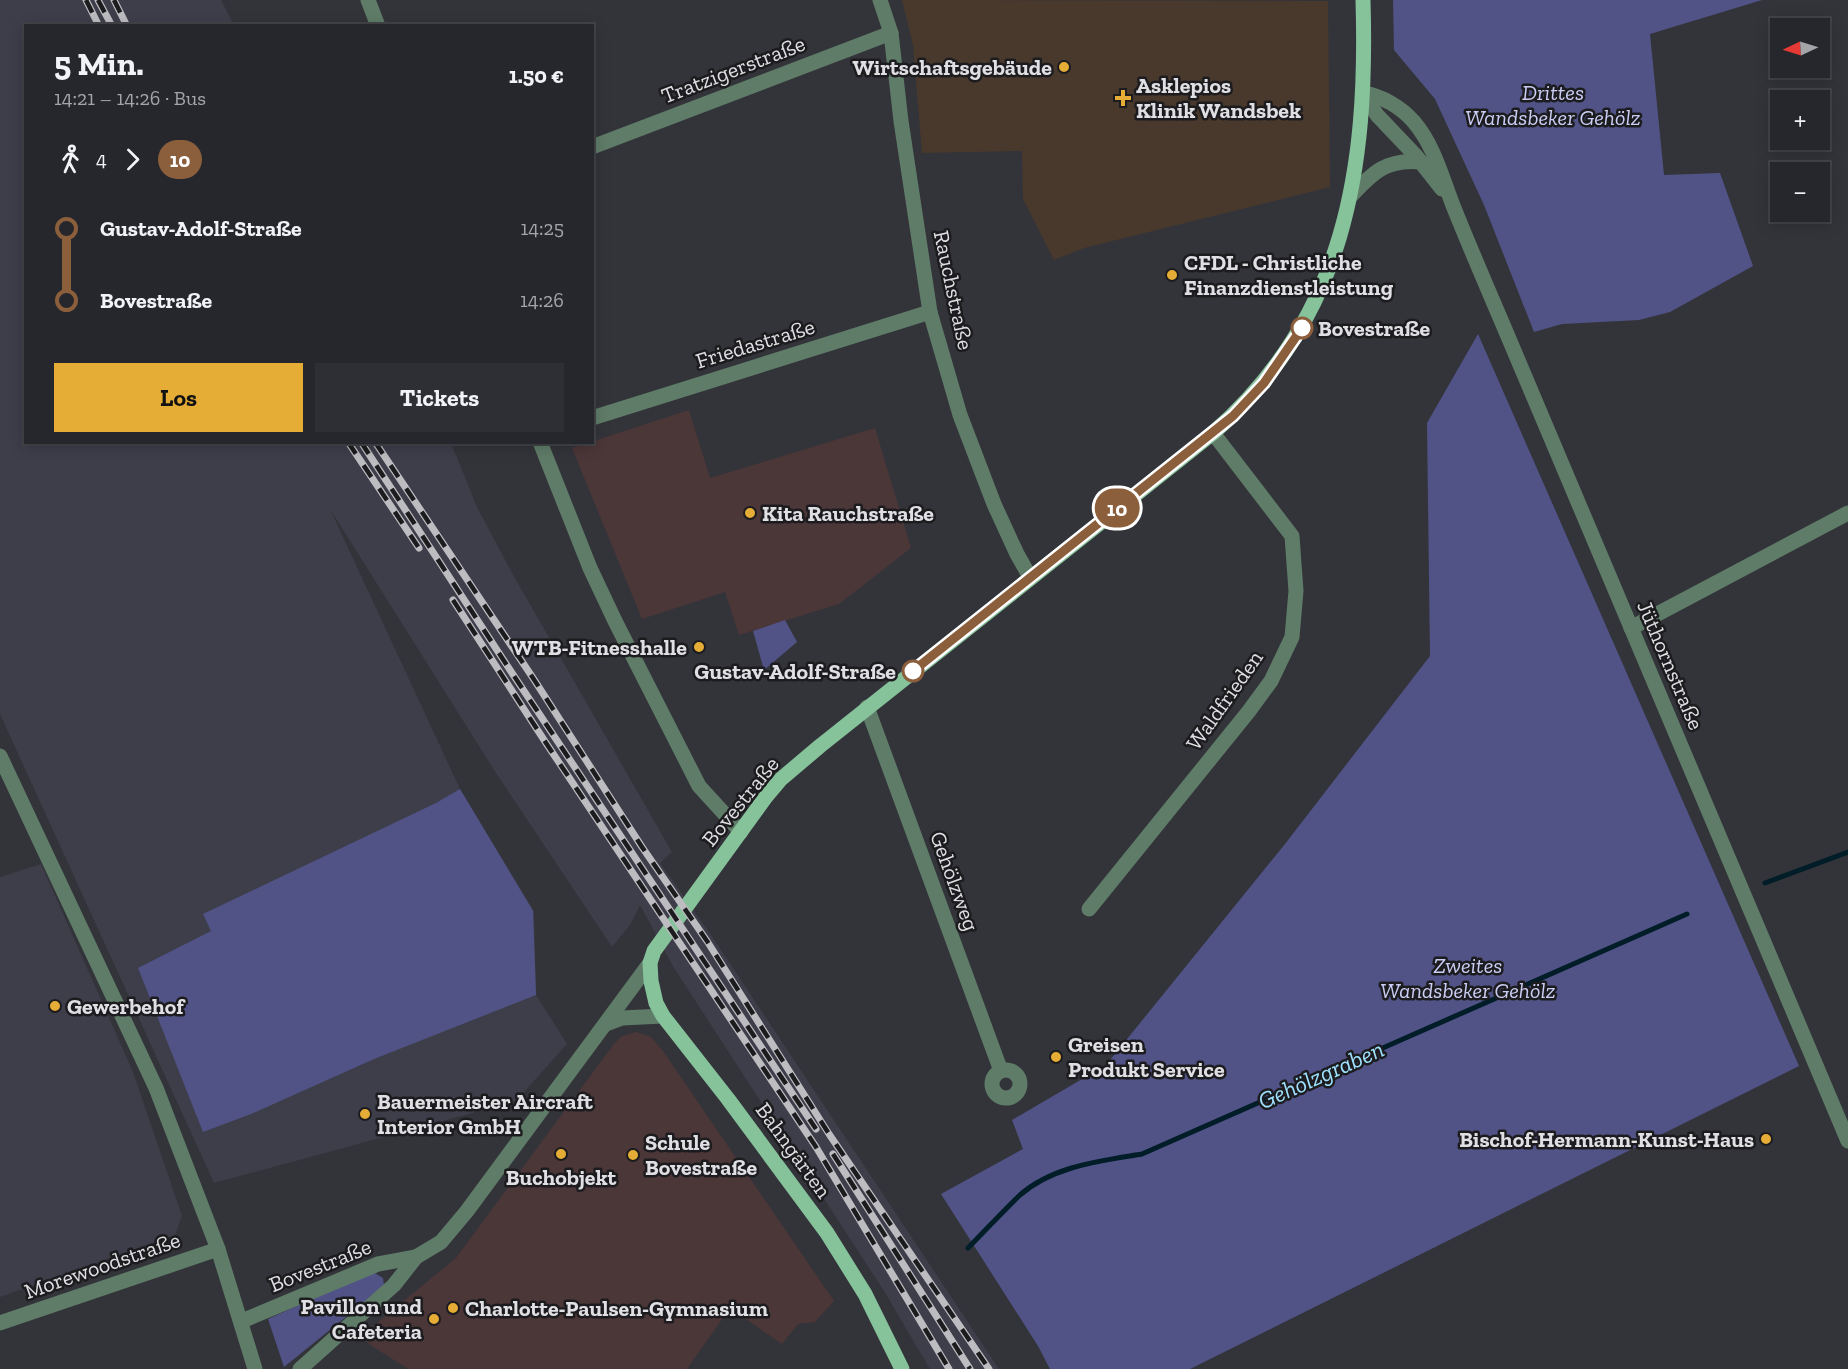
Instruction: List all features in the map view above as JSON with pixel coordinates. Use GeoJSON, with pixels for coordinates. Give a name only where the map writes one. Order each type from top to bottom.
{"type":"FeatureCollection","features":[{"type":"Feature","properties":{"kind":"main road"},"geometry":{"type":"LineString","coordinates":[[1363,0],[1363,93]]}},
{"type":"Feature","properties":{"kind":"main road","name":"Bovestraße"},"geometry":{"type":"LineString","coordinates":[[650,963],[654,951],[781,779],[867,707],[1213,433],[1233,416],[1264,383],[1302,327],[1334,253],[1350,196],[1359,146],[1363,93]]}},
{"type":"Feature","properties":{"kind":"main road","name":"Bahngärten"},"geometry":{"type":"LineString","coordinates":[[650,963],[653,994],[663,1016],[728,1098],[827,1233],[865,1294],[902,1369]]}},
{"type":"Feature","properties":{"kind":"street"},"geometry":{"type":"LineString","coordinates":[[368,0],[377,24]]}},
{"type":"Feature","properties":{"kind":"street","name":"Rauchstraße"},"geometry":{"type":"LineString","coordinates":[[880,0],[891,33],[901,121],[930,312],[960,415],[994,504],[1030,577]]}},
{"type":"Feature","properties":{"kind":"street","name":"Tratzigerstraße"},"geometry":{"type":"LineString","coordinates":[[594,146],[891,33]]}},
{"type":"Feature","properties":{"kind":"street","name":"Jüthornstraße"},"geometry":{"type":"LineString","coordinates":[[1363,93],[1377,115],[1421,162],[1454,206]]}},
{"type":"Feature","properties":{"kind":"street","name":"Jüthornstraße"},"geometry":{"type":"LineString","coordinates":[[1363,93],[1393,104],[1412,120],[1434,152],[1454,206],[1848,1141]]}},
{"type":"Feature","properties":{"kind":"street"},"geometry":{"type":"LineString","coordinates":[[1350,196],[1364,181],[1382,168],[1400,161],[1421,162]]}},
{"type":"Feature","properties":{"kind":"street","name":"Friedastraße"},"geometry":{"type":"LineString","coordinates":[[594,417],[930,312]]}},
{"type":"Feature","properties":{"kind":"street","name":"Waldfrieden"},"geometry":{"type":"LineString","coordinates":[[1089,909],[1254,704],[1271,681],[1292,637],[1296,591],[1292,536],[1213,433]]}},
{"type":"Feature","properties":{"kind":"street"},"geometry":{"type":"LineString","coordinates":[[541,444],[615,621],[699,786],[741,832]]}},
{"type":"Feature","properties":{"kind":"street"},"geometry":{"type":"LineString","coordinates":[[1631,628],[1848,513]]}},
{"type":"Feature","properties":{"kind":"street","name":"Gehölzweg"},"geometry":{"type":"LineString","coordinates":[[867,707],[1001,1071]]}},
{"type":"Feature","properties":{"kind":"street"},"geometry":{"type":"LineString","coordinates":[[1,760],[156,1088],[218,1249],[255,1369]]}},
{"type":"Feature","properties":{"kind":"street","name":"Bovestraße"},"geometry":{"type":"LineString","coordinates":[[242,1321],[378,1264],[416,1257],[441,1242],[467,1211],[650,963]]}},
{"type":"Feature","properties":{"kind":"street"},"geometry":{"type":"LineString","coordinates":[[606,1024],[622,1018],[663,1016]]}},
{"type":"Feature","properties":{"kind":"street","name":"Morewoodstraße"},"geometry":{"type":"LineString","coordinates":[[0,1323],[218,1249]]}},
{"type":"Feature","properties":{"kind":"street","name":"Bovestraße"},"geometry":{"type":"LineString","coordinates":[[300,1369],[394,1285],[416,1257]]}},
{"type":"Feature","properties":{"kind":"shaded area"},"geometry":{"type":"Polygon","coordinates":[[[0,0],[221,0],[233,24],[24,24],[24,444],[451,444],[477,507],[512,573],[672,852],[660,863],[713,938],[999,1369],[930,1369],[884,1291],[674,968],[640,905],[630,925],[612,947],[496,773],[330,509],[460,789],[534,911],[536,995],[567,1044],[516,1101],[214,1183],[0,714],[0,0]]]}},
{"type":"Feature","properties":{"kind":"shaded area","name":"Asklepios Klinik Wandsbek"},"geometry":{"type":"Polygon","coordinates":[[[902,0],[1328,1],[1330,187],[1084,248],[1054,260],[1023,199],[1022,151],[922,153],[913,45],[902,0]]]}},
{"type":"Feature","properties":{"kind":"shaded area","name":"Kita Rauchstraße"},"geometry":{"type":"Polygon","coordinates":[[[689,410],[710,478],[875,428],[911,548],[839,604],[739,635],[725,592],[642,619],[572,448],[594,444],[594,441],[689,410]]]}},
{"type":"Feature","properties":{"kind":"shaded area"},"geometry":{"type":"Polygon","coordinates":[[[41,864],[133,1072],[182,1216],[175,1235],[0,1297],[0,877],[41,864]]]}},
{"type":"Feature","properties":{"kind":"shaded area","name":"Schule Bovestraße"},"geometry":{"type":"Polygon","coordinates":[[[636,1032],[651,1037],[663,1051],[834,1301],[815,1322],[798,1324],[782,1344],[730,1308],[687,1369],[408,1369],[369,1344],[361,1336],[456,1258],[613,1045],[622,1036],[636,1032]]]}},
{"type":"Feature","properties":{"kind":"green space","name":"Drittes Wandsbeker Gehölz"},"geometry":{"type":"Polygon","coordinates":[[[1393,0],[1762,0],[1650,34],[1664,175],[1720,173],[1753,266],[1670,312],[1639,320],[1562,324],[1534,332],[1484,205],[1435,99],[1394,50],[1393,0]]]}},
{"type":"Feature","properties":{"kind":"green space","name":"Zweites Wandsbeker Gehölz"},"geometry":{"type":"Polygon","coordinates":[[[1478,334],[1799,1066],[1190,1369],[1050,1369],[1038,1346],[941,1194],[1023,1149],[1012,1120],[1106,1065],[1285,844],[1430,656],[1427,423],[1478,334]]]}},
{"type":"Feature","properties":{"kind":"green space"},"geometry":{"type":"Polygon","coordinates":[[[785,620],[797,642],[764,670],[753,631],[785,620]]]}},
{"type":"Feature","properties":{"kind":"green space"},"geometry":{"type":"Polygon","coordinates":[[[460,789],[533,911],[536,995],[374,1059],[251,1114],[203,1132],[138,968],[211,931],[203,914],[436,803],[460,789]]]}},
{"type":"Feature","properties":{"kind":"green space"},"geometry":{"type":"Polygon","coordinates":[[[373,1272],[383,1278],[384,1286],[284,1367],[268,1319],[373,1272]]]}},
{"type":"Feature","properties":{"kind":"waterway","name":"Gehölzgraben"},"geometry":{"type":"LineString","coordinates":[[1765,883],[1848,852]]}},
{"type":"Feature","properties":{"kind":"waterway","name":"Gehölzgraben"},"geometry":{"type":"LineString","coordinates":[[968,1248],[1020,1195],[1047,1177],[1078,1166],[1142,1154],[1687,914]]}},
{"type":"Feature","properties":{"kind":"railway"},"geometry":{"type":"LineString","coordinates":[[86,0],[98,24]]}},
{"type":"Feature","properties":{"kind":"railway"},"geometry":{"type":"LineString","coordinates":[[98,0],[111,24]]}},
{"type":"Feature","properties":{"kind":"railway"},"geometry":{"type":"LineString","coordinates":[[114,0],[126,24]]}},
{"type":"Feature","properties":{"kind":"railway"},"geometry":{"type":"LineString","coordinates":[[349,444],[419,548]]}},
{"type":"Feature","properties":{"kind":"railway"},"geometry":{"type":"LineString","coordinates":[[362,444],[816,1129]]}},
{"type":"Feature","properties":{"kind":"railway"},"geometry":{"type":"LineString","coordinates":[[376,444],[533,678],[642,847],[707,941],[829,1134],[989,1369]]}},
{"type":"Feature","properties":{"kind":"railway"},"geometry":{"type":"LineString","coordinates":[[453,600],[816,1147],[949,1369]]}},
{"type":"Feature","properties":{"kind":"railway"},"geometry":{"type":"LineString","coordinates":[[833,1154],[970,1369]]}},
{"type":"Feature","properties":{"kind":"bus line","name":"10"},"geometry":{"type":"LineString","coordinates":[[913,671],[1233,416],[1264,383],[1302,328]]}},
{"type":"Feature","properties":{"kind":"place","name":"Wirtschaftsgebäude"},"geometry":{"type":"Point","coordinates":[1064,67]}},
{"type":"Feature","properties":{"kind":"place","name":"Asklepios Klinik Wandsbek"},"geometry":{"type":"Point","coordinates":[1123,98]}},
{"type":"Feature","properties":{"kind":"place","name":"CFDL - Christliche Finanzdienstleistung"},"geometry":{"type":"Point","coordinates":[1172,275]}},
{"type":"Feature","properties":{"kind":"place","name":"Bovestraße"},"geometry":{"type":"Point","coordinates":[1302,328]}},
{"type":"Feature","properties":{"kind":"place","name":"Kita Rauchstraße"},"geometry":{"type":"Point","coordinates":[750,513]}},
{"type":"Feature","properties":{"kind":"place","name":"WTB-Fitnesshalle"},"geometry":{"type":"Point","coordinates":[699,647]}},
{"type":"Feature","properties":{"kind":"place","name":"Gustav-Adolf-Straße"},"geometry":{"type":"Point","coordinates":[913,671]}},
{"type":"Feature","properties":{"kind":"place","name":"Gewerbehof"},"geometry":{"type":"Point","coordinates":[55,1006]}},
{"type":"Feature","properties":{"kind":"place","name":"Greisen Produkt Service"},"geometry":{"type":"Point","coordinates":[1056,1057]}},
{"type":"Feature","properties":{"kind":"place","name":"Bauermeister Aircraft Interior GmbH"},"geometry":{"type":"Point","coordinates":[365,1114]}},
{"type":"Feature","properties":{"kind":"place","name":"Bischof-Hermann-Kunst-Haus"},"geometry":{"type":"Point","coordinates":[1766,1139]}},
{"type":"Feature","properties":{"kind":"place","name":"Buchobjekt"},"geometry":{"type":"Point","coordinates":[561,1154]}},
{"type":"Feature","properties":{"kind":"place","name":"Schule Bovestraße"},"geometry":{"type":"Point","coordinates":[633,1155]}},
{"type":"Feature","properties":{"kind":"place","name":"Charlotte-Paulsen-Gymnasium"},"geometry":{"type":"Point","coordinates":[453,1308]}},
{"type":"Feature","properties":{"kind":"place","name":"Pavillon und Cafeteria"},"geometry":{"type":"Point","coordinates":[434,1319]}}]}
